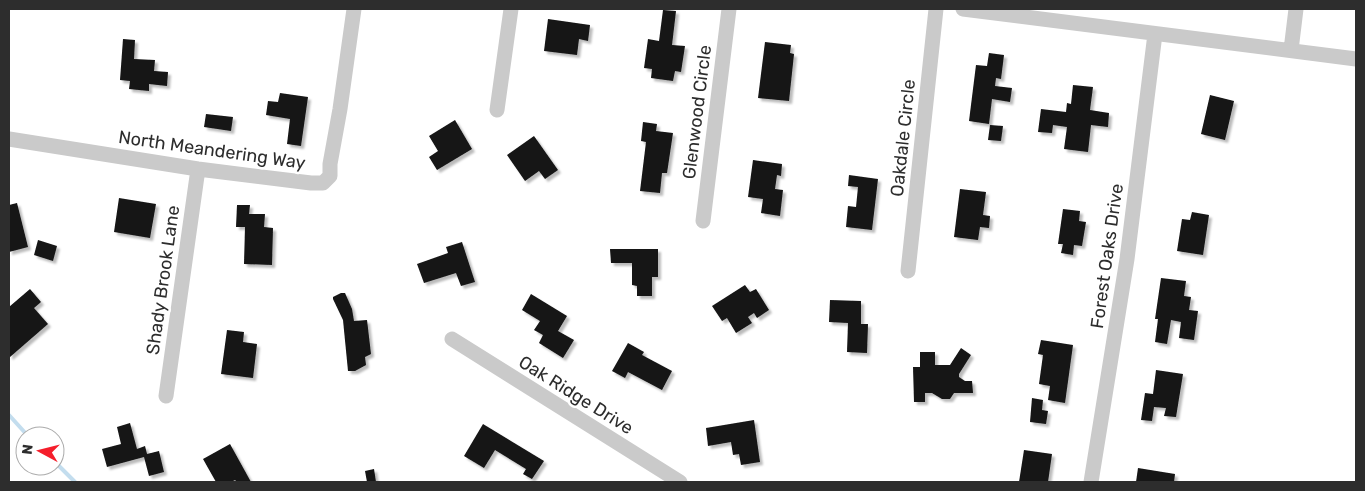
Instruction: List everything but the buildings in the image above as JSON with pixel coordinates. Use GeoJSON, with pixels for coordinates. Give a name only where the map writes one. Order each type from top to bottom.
{"type":"FeatureCollection","features":[{"type":"Feature","properties":{"kind":"street","name":"North Meandering Way"},"geometry":{"type":"LineString","coordinates":[[9,139],[198,169],[311,183],[323,182],[330,176],[330,164],[354,9]]}},
{"type":"Feature","properties":{"kind":"street"},"geometry":{"type":"LineString","coordinates":[[497,110],[511,9]]}},
{"type":"Feature","properties":{"kind":"street","name":"Glenwood Circle"},"geometry":{"type":"LineString","coordinates":[[703,221],[729,9]]}},
{"type":"Feature","properties":{"kind":"street","name":"Oakdale Circle"},"geometry":{"type":"LineString","coordinates":[[908,271],[936,9]]}},
{"type":"Feature","properties":{"kind":"street"},"geometry":{"type":"LineString","coordinates":[[963,9],[1356,59]]}},
{"type":"Feature","properties":{"kind":"street"},"geometry":{"type":"LineString","coordinates":[[1291,50],[1296,9]]}},
{"type":"Feature","properties":{"kind":"street","name":"Forest Oaks Drive"},"geometry":{"type":"LineString","coordinates":[[1092,482],[1128,259],[1155,34]]}},
{"type":"Feature","properties":{"kind":"street","name":"Shady Brook Lane"},"geometry":{"type":"LineString","coordinates":[[166,396],[198,169]]}},
{"type":"Feature","properties":{"kind":"street","name":"Oak Ridge Drive"},"geometry":{"type":"LineString","coordinates":[[452,339],[680,482]]}},
{"type":"Feature","properties":{"kind":"waterway"},"geometry":{"type":"LineString","coordinates":[[9,415],[19,426]]}},
{"type":"Feature","properties":{"kind":"waterway"},"geometry":{"type":"LineString","coordinates":[[65,472],[75,482]]}}]}
